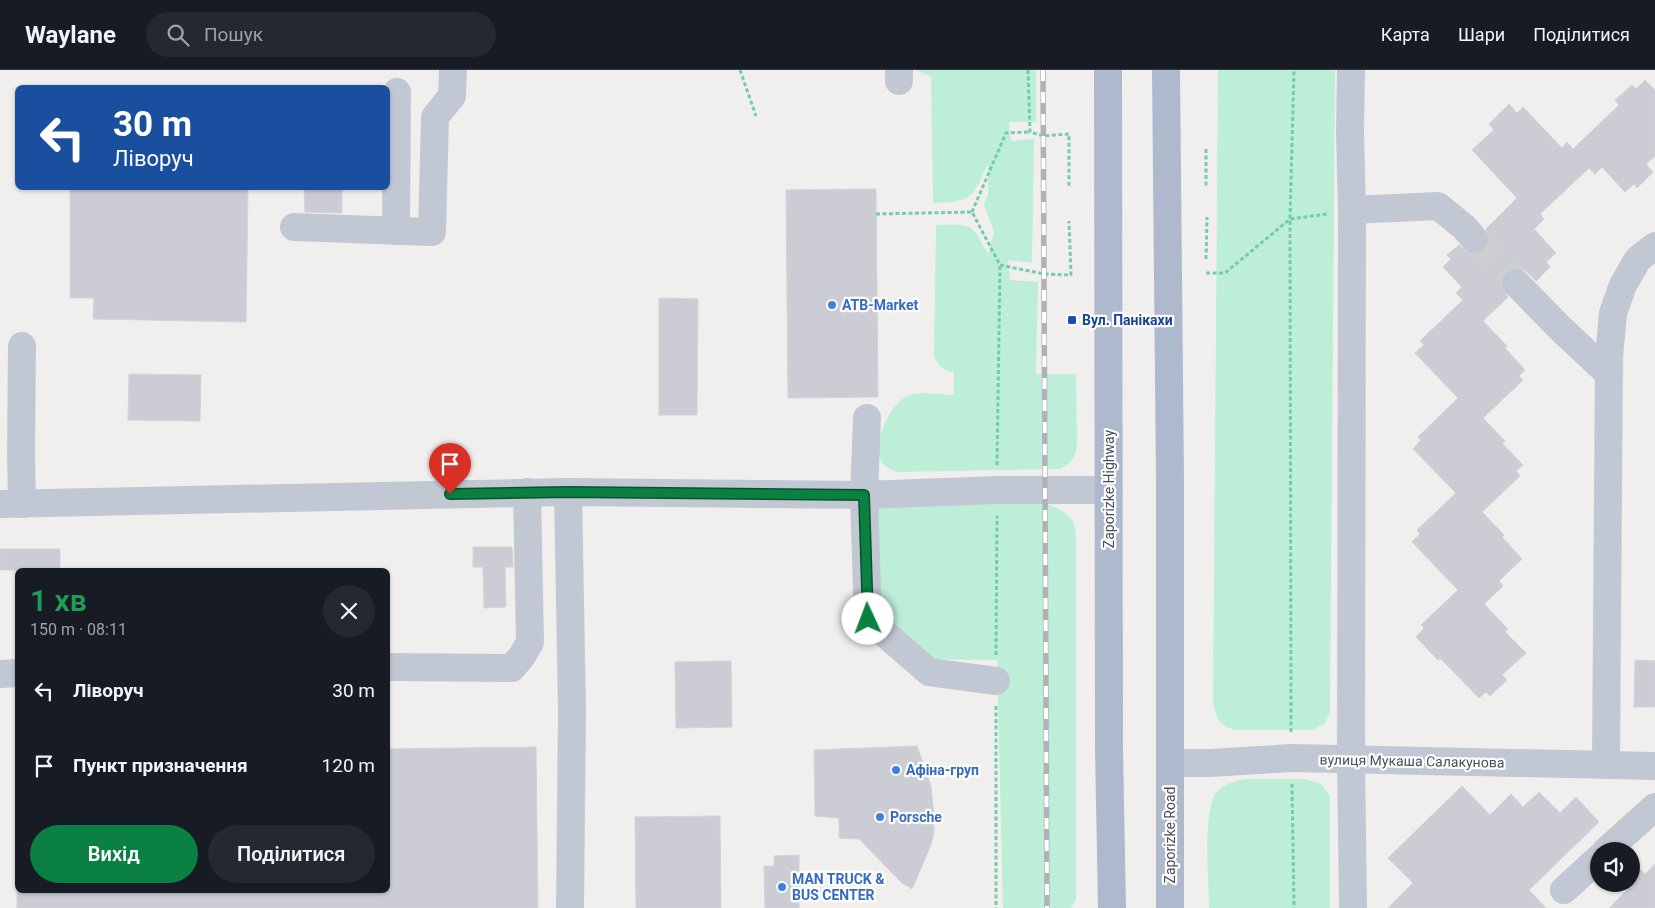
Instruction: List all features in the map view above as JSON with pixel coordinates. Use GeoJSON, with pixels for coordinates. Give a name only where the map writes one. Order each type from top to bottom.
{"type":"FeatureCollection","features":[{"type":"Feature","properties":{"kind":"main road","name":"Zaporizke Highway"},"geometry":{"type":"LineString","coordinates":[[1108,70],[1109,749],[1112,908]]}},
{"type":"Feature","properties":{"kind":"main road"},"geometry":{"type":"LineString","coordinates":[[1166,70],[1170,472],[1170,763]]}},
{"type":"Feature","properties":{"kind":"main road","name":"Zaporizke Road"},"geometry":{"type":"LineString","coordinates":[[1170,763],[1170,908]]}},
{"type":"Feature","properties":{"kind":"street"},"geometry":{"type":"LineString","coordinates":[[294,227],[432,232],[435,117],[452,96],[453,70]]}},
{"type":"Feature","properties":{"kind":"street"},"geometry":{"type":"LineString","coordinates":[[1351,70],[1351,760],[1353,908]]}},
{"type":"Feature","properties":{"kind":"street"},"geometry":{"type":"LineString","coordinates":[[396,231],[397,92]]}},
{"type":"Feature","properties":{"kind":"street"},"geometry":{"type":"LineString","coordinates":[[1352,210],[1438,206],[1465,228],[1474,239]]}},
{"type":"Feature","properties":{"kind":"street"},"geometry":{"type":"LineString","coordinates":[[1606,765],[1609,374],[1613,313],[1624,285],[1638,259],[1655,246]]}},
{"type":"Feature","properties":{"kind":"street"},"geometry":{"type":"LineString","coordinates":[[1516,283],[1609,374]]}},
{"type":"Feature","properties":{"kind":"street"},"geometry":{"type":"LineString","coordinates":[[22,346],[10,411],[11,504],[527,492],[864,495],[997,490],[1109,490]]}},
{"type":"Feature","properties":{"kind":"street"},"geometry":{"type":"LineString","coordinates":[[867,418],[864,495],[868,619],[929,672],[996,680]]}},
{"type":"Feature","properties":{"kind":"street"},"geometry":{"type":"LineString","coordinates":[[390,667],[512,668],[522,656],[530,642],[527,492]]}},
{"type":"Feature","properties":{"kind":"street"},"geometry":{"type":"LineString","coordinates":[[568,492],[572,711],[570,908]]}},
{"type":"Feature","properties":{"kind":"street"},"geometry":{"type":"LineString","coordinates":[[0,674],[15,673]]}},
{"type":"Feature","properties":{"kind":"street","name":"вулиця Мукаша Салакунова"},"geometry":{"type":"LineString","coordinates":[[1170,763],[1292,758],[1655,766]]}},
{"type":"Feature","properties":{"kind":"street"},"geometry":{"type":"LineString","coordinates":[[1616,842],[1655,807]]}},
{"type":"Feature","properties":{"kind":"street"},"geometry":{"type":"LineString","coordinates":[[1564,890],[1590,866]]}},
{"type":"Feature","properties":{"kind":"path"},"geometry":{"type":"LineString","coordinates":[[740,70],[756,116]]}},
{"type":"Feature","properties":{"kind":"path"},"geometry":{"type":"LineString","coordinates":[[1028,70],[1030,132]]}},
{"type":"Feature","properties":{"kind":"path"},"geometry":{"type":"LineString","coordinates":[[1294,70],[1290,219],[1294,908]]}},
{"type":"Feature","properties":{"kind":"path"},"geometry":{"type":"LineString","coordinates":[[972,212],[1006,133],[1030,132],[1043,136],[1069,134],[1069,187]]}},
{"type":"Feature","properties":{"kind":"path"},"geometry":{"type":"LineString","coordinates":[[1206,150],[1206,187]]}},
{"type":"Feature","properties":{"kind":"path"},"geometry":{"type":"LineString","coordinates":[[1206,273],[1226,273],[1290,219],[1352,210]]}},
{"type":"Feature","properties":{"kind":"path"},"geometry":{"type":"LineString","coordinates":[[876,214],[972,212]]}},
{"type":"Feature","properties":{"kind":"path"},"geometry":{"type":"LineString","coordinates":[[972,212],[1000,265],[997,490],[996,908]]}},
{"type":"Feature","properties":{"kind":"path"},"geometry":{"type":"LineString","coordinates":[[1206,259],[1207,217]]}},
{"type":"Feature","properties":{"kind":"path"},"geometry":{"type":"LineString","coordinates":[[1000,265],[1044,274],[1071,275],[1069,221]]}},
{"type":"Feature","properties":{"kind":"green space"},"geometry":{"type":"Polygon","coordinates":[[[917,70],[1036,70],[1036,122],[1009,122],[1011,141],[1034,139],[1032,263],[1008,260],[1010,280],[1038,282],[1036,374],[1076,374],[1077,446],[1072,460],[1060,469],[898,472],[887,467],[880,459],[878,452],[879,443],[884,425],[899,402],[905,397],[915,394],[954,395],[954,372],[947,370],[937,363],[934,356],[936,225],[964,225],[969,227],[973,230],[988,254],[994,232],[984,205],[988,194],[988,164],[978,185],[970,196],[959,201],[933,203],[931,76],[917,70]]]}},
{"type":"Feature","properties":{"kind":"green space"},"geometry":{"type":"Polygon","coordinates":[[[1218,70],[1335,70],[1330,711],[1325,724],[1312,730],[1234,730],[1221,723],[1215,712],[1213,702],[1218,70]]]}},
{"type":"Feature","properties":{"kind":"green space"},"geometry":{"type":"Polygon","coordinates":[[[1032,501],[1050,505],[1067,514],[1075,527],[1076,533],[1076,900],[1071,908],[1003,908],[997,660],[913,659],[878,632],[875,502],[1032,501]]]}},
{"type":"Feature","properties":{"kind":"green space"},"geometry":{"type":"Polygon","coordinates":[[[1245,779],[1305,779],[1321,784],[1330,796],[1330,908],[1209,908],[1208,830],[1212,801],[1217,792],[1223,787],[1245,779]]]}},
{"type":"Feature","properties":{"kind":"building"},"geometry":{"type":"Polygon","coordinates":[[[1645,80],[1655,90],[1655,156],[1646,164],[1653,172],[1637,188],[1634,184],[1625,192],[1602,167],[1595,174],[1589,168],[1540,214],[1544,219],[1534,229],[1556,253],[1546,262],[1550,267],[1536,281],[1521,268],[1513,268],[1505,272],[1501,278],[1501,286],[1508,297],[1483,321],[1507,346],[1505,348],[1525,370],[1519,376],[1523,380],[1483,418],[1505,441],[1502,443],[1523,465],[1516,471],[1520,476],[1482,512],[1504,535],[1502,537],[1522,559],[1499,581],[1503,586],[1484,604],[1508,629],[1505,632],[1526,653],[1502,675],[1507,680],[1490,696],[1486,692],[1479,698],[1440,658],[1438,660],[1416,637],[1424,628],[1421,625],[1458,590],[1412,542],[1420,534],[1417,530],[1456,493],[1413,449],[1421,440],[1418,437],[1458,398],[1415,353],[1424,345],[1420,341],[1463,300],[1456,293],[1462,287],[1443,267],[1451,259],[1447,255],[1459,245],[1469,254],[1483,251],[1488,245],[1489,237],[1486,229],[1517,198],[1472,150],[1494,130],[1489,124],[1509,104],[1517,113],[1523,107],[1562,148],[1567,142],[1573,149],[1619,105],[1615,100],[1632,85],[1636,89],[1645,80]]]}},
{"type":"Feature","properties":{"kind":"building","name":"ATB-Market"},"geometry":{"type":"Polygon","coordinates":[[[876,189],[878,397],[788,398],[786,190],[876,189]]]}},
{"type":"Feature","properties":{"kind":"building"},"geometry":{"type":"Polygon","coordinates":[[[70,190],[248,190],[246,322],[93,319],[94,298],[70,298],[70,190]]]}},
{"type":"Feature","properties":{"kind":"building"},"geometry":{"type":"Polygon","coordinates":[[[304,190],[342,190],[342,213],[305,212],[304,190]]]}},
{"type":"Feature","properties":{"kind":"building"},"geometry":{"type":"Polygon","coordinates":[[[659,298],[698,299],[697,415],[659,415],[659,298]]]}},
{"type":"Feature","properties":{"kind":"building"},"geometry":{"type":"Polygon","coordinates":[[[129,374],[201,375],[200,421],[128,420],[129,374]]]}},
{"type":"Feature","properties":{"kind":"building"},"geometry":{"type":"Polygon","coordinates":[[[473,547],[512,547],[513,567],[505,567],[506,607],[484,608],[483,567],[473,567],[473,547]]]}},
{"type":"Feature","properties":{"kind":"building"},"geometry":{"type":"Polygon","coordinates":[[[0,549],[60,549],[60,568],[0,570],[0,549]]]}},
{"type":"Feature","properties":{"kind":"building"},"geometry":{"type":"Polygon","coordinates":[[[1635,660],[1655,661],[1655,707],[1634,707],[1635,660]]]}},
{"type":"Feature","properties":{"kind":"building"},"geometry":{"type":"Polygon","coordinates":[[[731,661],[732,727],[676,728],[675,662],[731,661]]]}},
{"type":"Feature","properties":{"kind":"building","name":"Porsche"},"geometry":{"type":"Polygon","coordinates":[[[917,746],[931,786],[934,832],[931,845],[912,889],[902,883],[859,839],[839,838],[839,818],[815,816],[814,750],[917,746]]]}},
{"type":"Feature","properties":{"kind":"building"},"geometry":{"type":"Polygon","coordinates":[[[536,747],[538,908],[17,908],[17,893],[390,893],[390,749],[536,747]]]}},
{"type":"Feature","properties":{"kind":"building"},"geometry":{"type":"Polygon","coordinates":[[[1462,786],[1490,815],[1511,794],[1523,807],[1539,792],[1560,813],[1576,797],[1599,822],[1529,890],[1546,908],[1388,908],[1413,883],[1388,858],[1462,786]]]}},
{"type":"Feature","properties":{"kind":"building"},"geometry":{"type":"Polygon","coordinates":[[[720,816],[721,908],[636,908],[635,817],[720,816]]]}},
{"type":"Feature","properties":{"kind":"building","name":"MAN TRUCK & BUS CENTER"},"geometry":{"type":"Polygon","coordinates":[[[799,855],[799,908],[765,908],[764,866],[774,866],[774,856],[799,855]]]}},
{"type":"Feature","properties":{"kind":"building"},"geometry":{"type":"Polygon","coordinates":[[[1655,864],[1655,908],[1609,908],[1625,892],[1640,892],[1640,869],[1645,874],[1655,864]]]}},
{"type":"Feature","properties":{"kind":"tunnel"},"geometry":{"type":"LineString","coordinates":[[1474,239],[1516,283]]}},
{"type":"Feature","properties":{"kind":"railway"},"geometry":{"type":"LineString","coordinates":[[1043,70],[1047,908]]}},
{"type":"Feature","properties":{"kind":"place","name":"ATB-Market"},"geometry":{"type":"Point","coordinates":[832,305]}},
{"type":"Feature","properties":{"kind":"place","name":"Вул. Панікахи"},"geometry":{"type":"Point","coordinates":[1072,320]}},
{"type":"Feature","properties":{"kind":"place","name":"Афіна-груп"},"geometry":{"type":"Point","coordinates":[896,770]}},
{"type":"Feature","properties":{"kind":"place","name":"Porsche"},"geometry":{"type":"Point","coordinates":[880,817]}},
{"type":"Feature","properties":{"kind":"place","name":"MAN TRUCK & BUS CENTER"},"geometry":{"type":"Point","coordinates":[782,887]}},
{"type":"Feature","properties":{"kind":"route"},"geometry":{"type":"LineString","coordinates":[[450,494],[568,492],[864,495],[868,619]]}}]}
